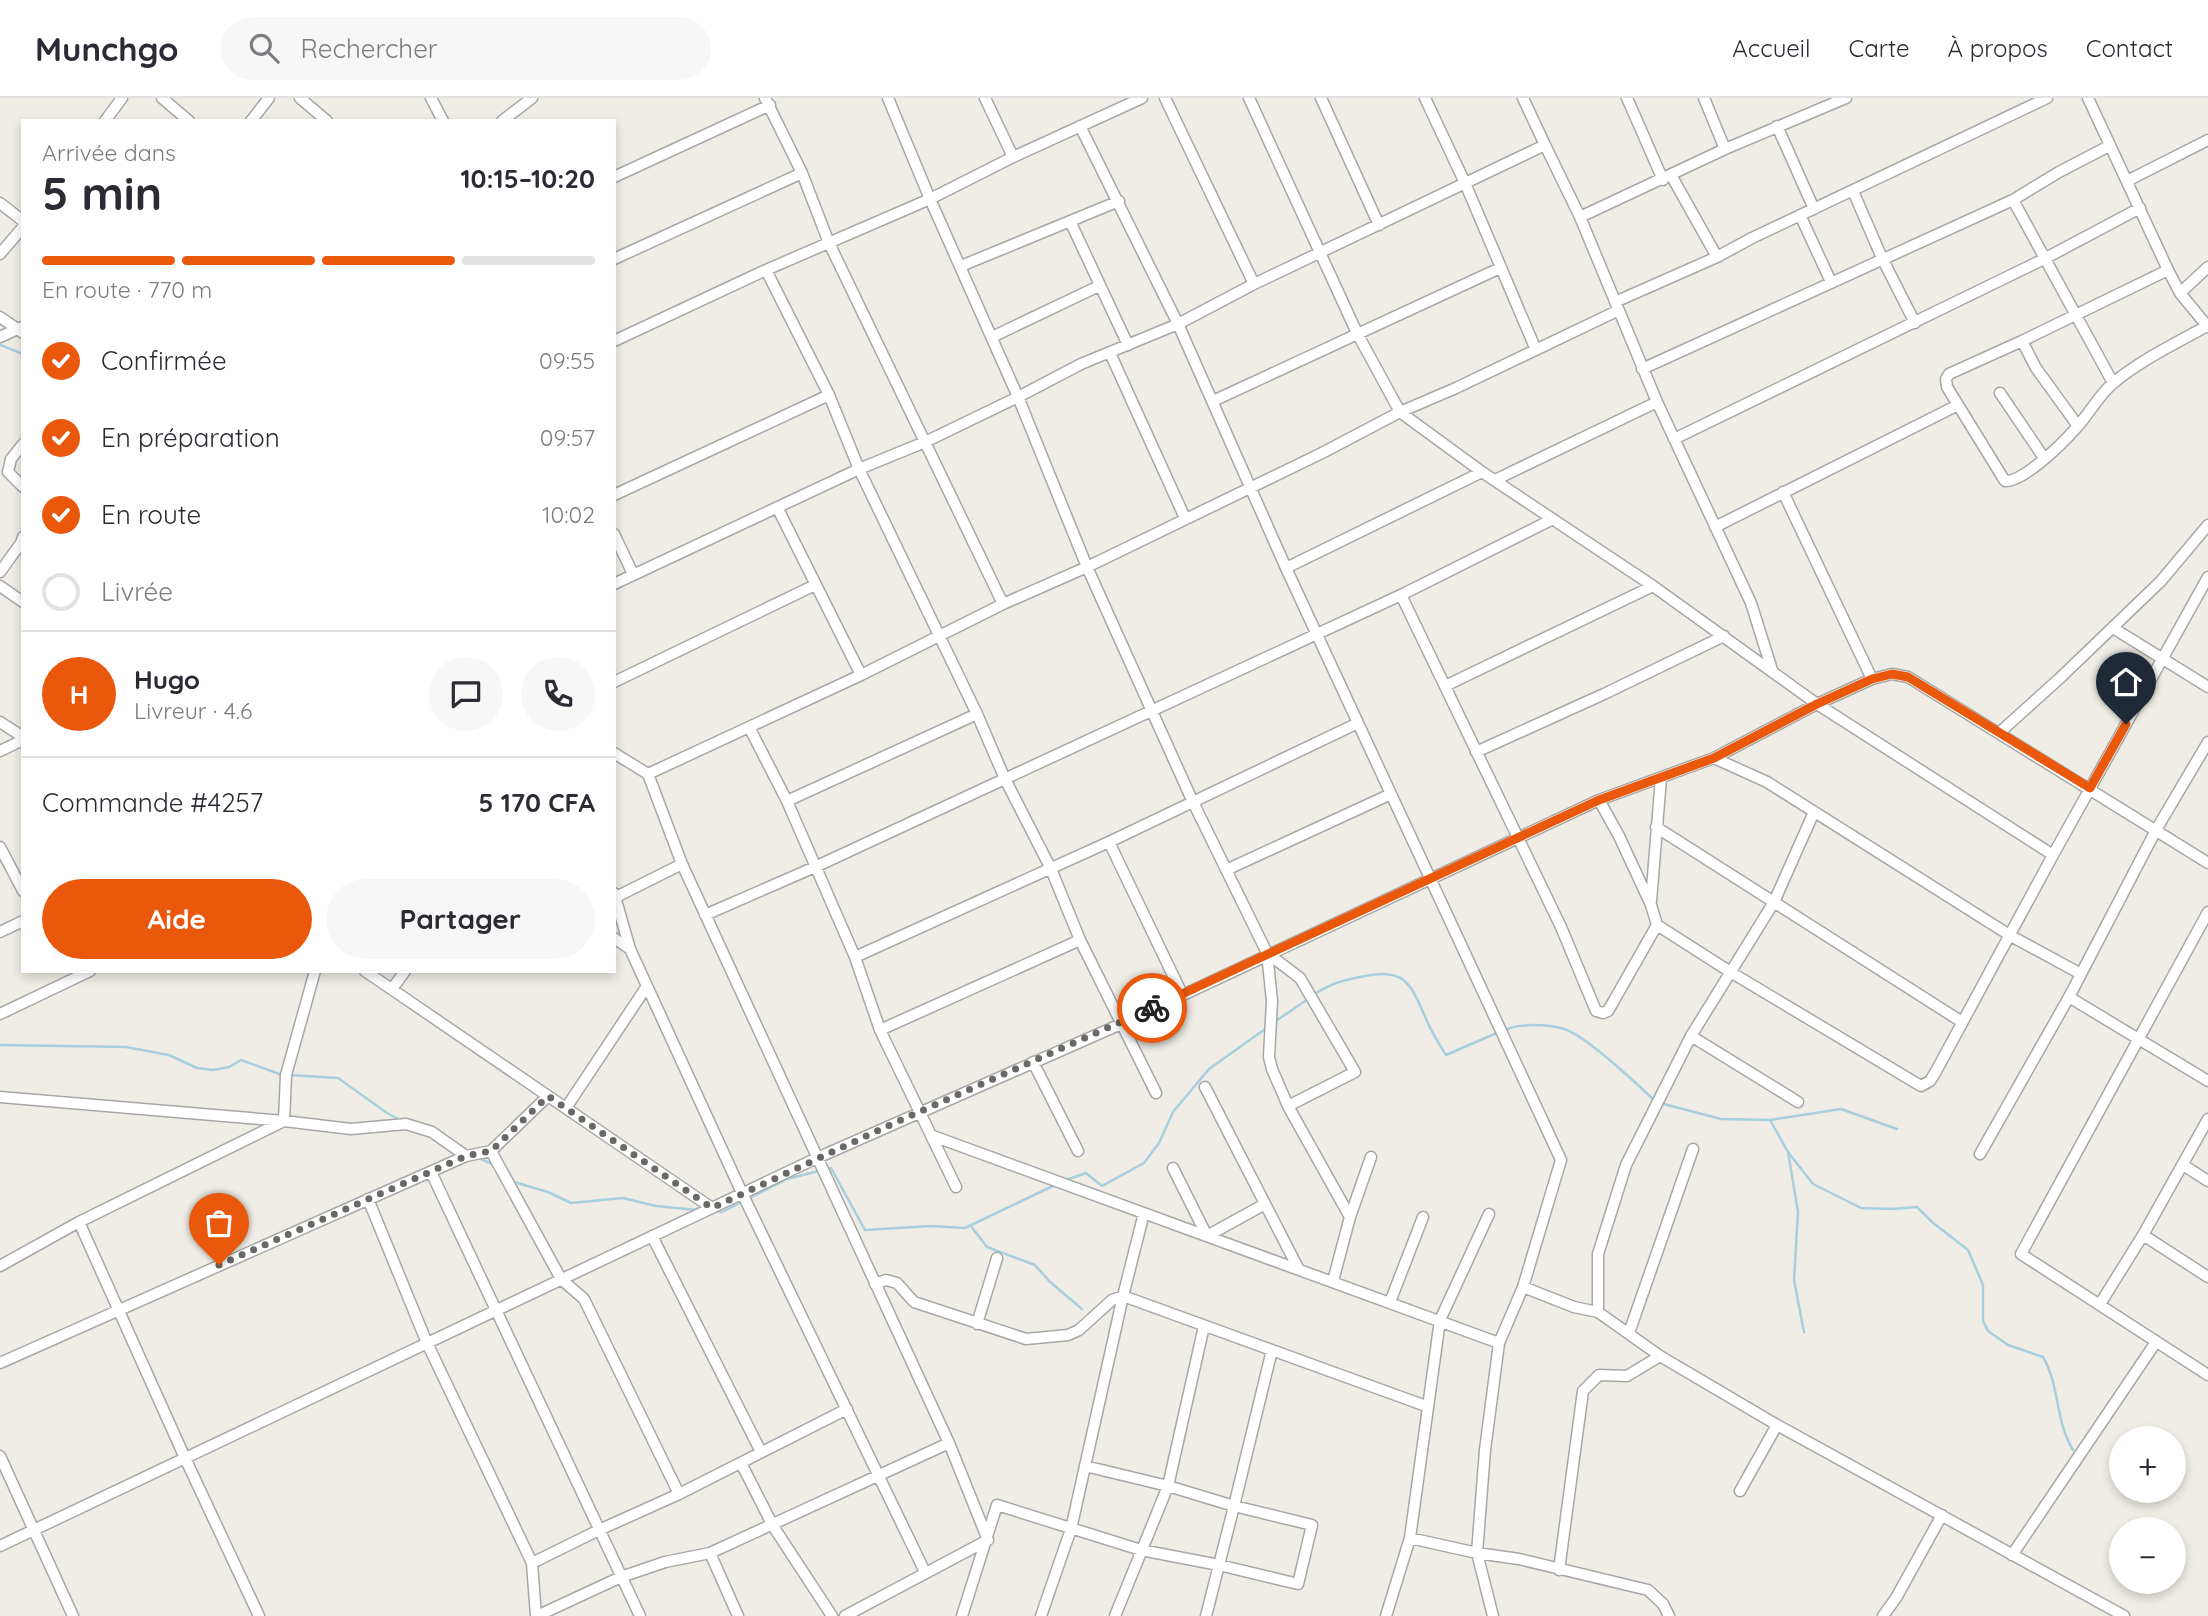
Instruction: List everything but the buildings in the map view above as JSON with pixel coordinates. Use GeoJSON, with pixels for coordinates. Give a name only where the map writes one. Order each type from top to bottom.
{"type":"FeatureCollection","features":[{"type":"Feature","properties":{"kind":"street"},"geometry":{"type":"LineString","coordinates":[[106,119],[122,98]]}},
{"type":"Feature","properties":{"kind":"street"},"geometry":{"type":"LineString","coordinates":[[162,98],[188,119]]}},
{"type":"Feature","properties":{"kind":"street"},"geometry":{"type":"LineString","coordinates":[[253,119],[269,98]]}},
{"type":"Feature","properties":{"kind":"street"},"geometry":{"type":"LineString","coordinates":[[300,98],[325,119]]}},
{"type":"Feature","properties":{"kind":"street"},"geometry":{"type":"LineString","coordinates":[[431,98],[442,119]]}},
{"type":"Feature","properties":{"kind":"street"},"geometry":{"type":"LineString","coordinates":[[505,119],[532,98]]}},
{"type":"Feature","properties":{"kind":"street"},"geometry":{"type":"LineString","coordinates":[[888,98],[1018,397],[1087,567],[1192,800],[1267,953],[1272,1001],[1269,1057],[1272,1069],[1288,1106],[1350,1217]]}},
{"type":"Feature","properties":{"kind":"street"},"geometry":{"type":"LineString","coordinates":[[985,98],[1013,157]]}},
{"type":"Feature","properties":{"kind":"street"},"geometry":{"type":"LineString","coordinates":[[616,340],[766,270],[930,199],[1013,157],[1142,98]]}},
{"type":"Feature","properties":{"kind":"street"},"geometry":{"type":"LineString","coordinates":[[1165,98],[1254,284]]}},
{"type":"Feature","properties":{"kind":"street"},"geometry":{"type":"LineString","coordinates":[[1249,98],[1357,333],[1400,412],[1482,472],[1653,586],[1817,704],[2053,855]]}},
{"type":"Feature","properties":{"kind":"street"},"geometry":{"type":"LineString","coordinates":[[1321,98],[1379,225]]}},
{"type":"Feature","properties":{"kind":"street"},"geometry":{"type":"LineString","coordinates":[[1425,98],[1465,183],[1536,350]]}},
{"type":"Feature","properties":{"kind":"street"},"geometry":{"type":"LineString","coordinates":[[1523,98],[1580,217],[1642,369],[1757,616],[1772,670]]}},
{"type":"Feature","properties":{"kind":"street"},"geometry":{"type":"LineString","coordinates":[[1627,98],[1667,177],[1717,257]]}},
{"type":"Feature","properties":{"kind":"street"},"geometry":{"type":"LineString","coordinates":[[1704,98],[1726,149]]}},
{"type":"Feature","properties":{"kind":"street"},"geometry":{"type":"LineString","coordinates":[[1580,217],[1777,126],[1846,98]]}},
{"type":"Feature","properties":{"kind":"street"},"geometry":{"type":"LineString","coordinates":[[649,775],[861,675],[1003,604],[1087,567],[1400,412],[1536,350],[1800,215],[2047,98]]}},
{"type":"Feature","properties":{"kind":"street"},"geometry":{"type":"LineString","coordinates":[[2088,98],[2168,271],[2180,293],[2208,327],[2157,354],[2113,383],[2077,426],[2044,458],[2014,481],[2005,481],[1947,387],[1946,379],[1949,374],[2168,271]]}},
{"type":"Feature","properties":{"kind":"street"},"geometry":{"type":"LineString","coordinates":[[616,176],[767,102],[802,173],[829,243],[1003,604]]}},
{"type":"Feature","properties":{"kind":"street"},"geometry":{"type":"LineString","coordinates":[[1080,126],[1178,324],[1286,568],[1561,1160],[1523,1287],[1499,1343],[1485,1450],[1478,1553],[1493,1616]]}},
{"type":"Feature","properties":{"kind":"street"},"geometry":{"type":"LineString","coordinates":[[1777,126],[1814,209]]}},
{"type":"Feature","properties":{"kind":"street"},"geometry":{"type":"LineString","coordinates":[[2127,181],[2208,140]]}},
{"type":"Feature","properties":{"kind":"street"},"geometry":{"type":"LineString","coordinates":[[616,582],[859,469],[925,442],[1081,364],[1178,324],[1254,284],[1545,145]]}},
{"type":"Feature","properties":{"kind":"street"},"geometry":{"type":"LineString","coordinates":[[1642,369],[2013,200],[2109,146]]}},
{"type":"Feature","properties":{"kind":"street"},"geometry":{"type":"LineString","coordinates":[[616,258],[802,173]]}},
{"type":"Feature","properties":{"kind":"street"},"geometry":{"type":"LineString","coordinates":[[1853,191],[1882,258],[1915,323]]}},
{"type":"Feature","properties":{"kind":"street"},"geometry":{"type":"LineString","coordinates":[[2013,200],[2113,383]]}},
{"type":"Feature","properties":{"kind":"street"},"geometry":{"type":"LineString","coordinates":[[961,266],[1119,201]]}},
{"type":"Feature","properties":{"kind":"street"},"geometry":{"type":"LineString","coordinates":[[0,203],[21,219]]}},
{"type":"Feature","properties":{"kind":"street"},"geometry":{"type":"LineString","coordinates":[[1674,439],[1915,323],[2140,208]]}},
{"type":"Feature","properties":{"kind":"street"},"geometry":{"type":"LineString","coordinates":[[1800,215],[1831,282]]}},
{"type":"Feature","properties":{"kind":"street"},"geometry":{"type":"LineString","coordinates":[[1069,221],[1128,345]]}},
{"type":"Feature","properties":{"kind":"street"},"geometry":{"type":"LineString","coordinates":[[0,254],[21,229]]}},
{"type":"Feature","properties":{"kind":"street"},"geometry":{"type":"LineString","coordinates":[[2180,293],[2208,267]]}},
{"type":"Feature","properties":{"kind":"street"},"geometry":{"type":"LineString","coordinates":[[1213,401],[1500,268]]}},
{"type":"Feature","properties":{"kind":"street"},"geometry":{"type":"LineString","coordinates":[[766,270],[829,396],[859,469],[977,714],[1005,779],[1051,869],[1080,940],[1156,1093]]}},
{"type":"Feature","properties":{"kind":"street"},"geometry":{"type":"LineString","coordinates":[[992,337],[1099,286]]}},
{"type":"Feature","properties":{"kind":"street"},"geometry":{"type":"LineString","coordinates":[[0,317],[21,330]]}},
{"type":"Feature","properties":{"kind":"street"},"geometry":{"type":"LineString","coordinates":[[0,337],[21,330]]}},
{"type":"Feature","properties":{"kind":"street"},"geometry":{"type":"LineString","coordinates":[[2022,341],[2036,368],[2077,426]]}},
{"type":"Feature","properties":{"kind":"street"},"geometry":{"type":"LineString","coordinates":[[1110,354],[1185,518]]}},
{"type":"Feature","properties":{"kind":"street"},"geometry":{"type":"LineString","coordinates":[[2000,393],[2044,458]]}},
{"type":"Feature","properties":{"kind":"street"},"geometry":{"type":"LineString","coordinates":[[616,494],[829,396]]}},
{"type":"Feature","properties":{"kind":"street"},"geometry":{"type":"LineString","coordinates":[[1495,480],[1657,402]]}},
{"type":"Feature","properties":{"kind":"street"},"geometry":{"type":"LineString","coordinates":[[1715,527],[1958,405]]}},
{"type":"Feature","properties":{"kind":"street"},"geometry":{"type":"LineString","coordinates":[[21,446],[11,459],[8,472],[21,485]]}},
{"type":"Feature","properties":{"kind":"street"},"geometry":{"type":"LineString","coordinates":[[1286,568],[1482,472]]}},
{"type":"Feature","properties":{"kind":"street"},"geometry":{"type":"LineString","coordinates":[[1783,492],[1872,679]]}},
{"type":"Feature","properties":{"kind":"street"},"geometry":{"type":"LineString","coordinates":[[777,507],[861,675]]}},
{"type":"Feature","properties":{"kind":"street"},"geometry":{"type":"LineString","coordinates":[[705,915],[815,867],[1401,596],[1553,519]]}},
{"type":"Feature","properties":{"kind":"street"},"geometry":{"type":"LineString","coordinates":[[1999,733],[2161,581],[2208,524]]}},
{"type":"Feature","properties":{"kind":"street"},"geometry":{"type":"LineString","coordinates":[[616,539],[632,575]]}},
{"type":"Feature","properties":{"kind":"street"},"geometry":{"type":"LineString","coordinates":[[0,572],[21,543]]}},
{"type":"Feature","properties":{"kind":"street"},"geometry":{"type":"LineString","coordinates":[[1599,800],[1619,836],[1651,905],[1657,925],[1921,1086],[1930,1081],[1936,1073],[2162,659],[2204,596],[2208,577]]}},
{"type":"Feature","properties":{"kind":"street"},"geometry":{"type":"LineString","coordinates":[[616,681],[815,585]]}},
{"type":"Feature","properties":{"kind":"street"},"geometry":{"type":"LineString","coordinates":[[0,586],[21,602]]}},
{"type":"Feature","properties":{"kind":"street"},"geometry":{"type":"LineString","coordinates":[[1445,685],[1653,586]]}},
{"type":"Feature","properties":{"kind":"street"},"geometry":{"type":"LineString","coordinates":[[1401,596],[1561,927],[1596,1011],[1608,1011],[1657,925]]}},
{"type":"Feature","properties":{"kind":"street"},"geometry":{"type":"LineString","coordinates":[[2113,628],[2208,687]]}},
{"type":"Feature","properties":{"kind":"street"},"geometry":{"type":"LineString","coordinates":[[1476,751],[1604,694],[1724,636]]}},
{"type":"Feature","properties":{"kind":"street"},"geometry":{"type":"LineString","coordinates":[[0,1546],[817,1158],[1121,1024],[1267,953],[1599,800],[1714,758],[1817,704],[1872,679],[1892,674],[1908,677],[2208,863]]}},
{"type":"Feature","properties":{"kind":"street"},"geometry":{"type":"LineString","coordinates":[[787,801],[977,714]]}},
{"type":"Feature","properties":{"kind":"street"},"geometry":{"type":"LineString","coordinates":[[0,722],[21,737]]}},
{"type":"Feature","properties":{"kind":"street"},"geometry":{"type":"LineString","coordinates":[[855,957],[1051,869],[1358,723]]}},
{"type":"Feature","properties":{"kind":"street"},"geometry":{"type":"LineString","coordinates":[[749,727],[787,801],[855,957],[880,1030],[956,1187]]}},
{"type":"Feature","properties":{"kind":"street"},"geometry":{"type":"LineString","coordinates":[[0,751],[21,739]]}},
{"type":"Feature","properties":{"kind":"street"},"geometry":{"type":"LineString","coordinates":[[1980,1154],[2069,997],[2156,830],[2208,742]]}},
{"type":"Feature","properties":{"kind":"street"},"geometry":{"type":"LineString","coordinates":[[616,754],[649,775],[682,864],[949,1443],[988,1540]]}},
{"type":"Feature","properties":{"kind":"street"},"geometry":{"type":"LineString","coordinates":[[1714,758],[1767,782],[2011,936],[2081,974]]}},
{"type":"Feature","properties":{"kind":"street"},"geometry":{"type":"LineString","coordinates":[[1651,905],[1661,778]]}},
{"type":"Feature","properties":{"kind":"street"},"geometry":{"type":"LineString","coordinates":[[1226,870],[1391,794]]}},
{"type":"Feature","properties":{"kind":"street"},"geometry":{"type":"LineString","coordinates":[[1598,1312],[1598,1254],[1626,1165],[1691,1036],[1774,902],[1814,811]]}},
{"type":"Feature","properties":{"kind":"street"},"geometry":{"type":"LineString","coordinates":[[1656,827],[1962,1022]]}},
{"type":"Feature","properties":{"kind":"street"},"geometry":{"type":"LineString","coordinates":[[1109,842],[1182,994]]}},
{"type":"Feature","properties":{"kind":"street"},"geometry":{"type":"LineString","coordinates":[[0,847],[21,887]]}},
{"type":"Feature","properties":{"kind":"street"},"geometry":{"type":"LineString","coordinates":[[616,895],[682,864]]}},
{"type":"Feature","properties":{"kind":"street"},"geometry":{"type":"LineString","coordinates":[[616,899],[630,948],[647,986],[742,1193],[925,1572]]}},
{"type":"Feature","properties":{"kind":"street"},"geometry":{"type":"LineString","coordinates":[[2208,912],[2021,1254],[2208,1375]]}},
{"type":"Feature","properties":{"kind":"street"},"geometry":{"type":"LineString","coordinates":[[0,932],[21,922]]}},
{"type":"Feature","properties":{"kind":"street"},"geometry":{"type":"LineString","coordinates":[[616,939],[630,948]]}},
{"type":"Feature","properties":{"kind":"street"},"geometry":{"type":"LineString","coordinates":[[880,1030],[1080,940]]}},
{"type":"Feature","properties":{"kind":"street"},"geometry":{"type":"LineString","coordinates":[[1267,953],[1300,978],[1355,1072],[1288,1106]]}},
{"type":"Feature","properties":{"kind":"street"},"geometry":{"type":"LineString","coordinates":[[1,1011],[86,973]]}},
{"type":"Feature","properties":{"kind":"street"},"geometry":{"type":"LineString","coordinates":[[284,1121],[286,1075],[314,973]]}},
{"type":"Feature","properties":{"kind":"street"},"geometry":{"type":"LineString","coordinates":[[368,973],[712,1208]]}},
{"type":"Feature","properties":{"kind":"street"},"geometry":{"type":"LineString","coordinates":[[392,989],[404,973]]}},
{"type":"Feature","properties":{"kind":"street"},"geometry":{"type":"LineString","coordinates":[[566,1108],[647,986]]}},
{"type":"Feature","properties":{"kind":"street"},"geometry":{"type":"LineString","coordinates":[[2069,997],[2208,1081]]}},
{"type":"Feature","properties":{"kind":"street"},"geometry":{"type":"LineString","coordinates":[[1691,1036],[1798,1102]]}},
{"type":"Feature","properties":{"kind":"street"},"geometry":{"type":"LineString","coordinates":[[1033,1062],[1078,1151]]}},
{"type":"Feature","properties":{"kind":"street"},"geometry":{"type":"LineString","coordinates":[[1205,1087],[1298,1268]]}},
{"type":"Feature","properties":{"kind":"street"},"geometry":{"type":"LineString","coordinates":[[0,1363],[466,1156],[491,1151],[548,1096]]}},
{"type":"Feature","properties":{"kind":"street"},"geometry":{"type":"LineString","coordinates":[[0,1097],[351,1129],[406,1124],[432,1132],[466,1156]]}},
{"type":"Feature","properties":{"kind":"street"},"geometry":{"type":"LineString","coordinates":[[2100,1304],[2143,1235],[2208,1119]]}},
{"type":"Feature","properties":{"kind":"street"},"geometry":{"type":"LineString","coordinates":[[0,1266],[79,1222],[284,1121]]}},
{"type":"Feature","properties":{"kind":"street"},"geometry":{"type":"LineString","coordinates":[[933,1136],[1499,1343]]}},
{"type":"Feature","properties":{"kind":"street"},"geometry":{"type":"LineString","coordinates":[[1629,1333],[1693,1149]]}},
{"type":"Feature","properties":{"kind":"street"},"geometry":{"type":"LineString","coordinates":[[491,1151],[561,1279],[584,1299],[679,1494]]}},
{"type":"Feature","properties":{"kind":"street"},"geometry":{"type":"LineString","coordinates":[[1333,1281],[1350,1217],[1371,1157]]}},
{"type":"Feature","properties":{"kind":"street"},"geometry":{"type":"LineString","coordinates":[[2183,1166],[2208,1181]]}},
{"type":"Feature","properties":{"kind":"street"},"geometry":{"type":"LineString","coordinates":[[1173,1168],[1207,1236]]}},
{"type":"Feature","properties":{"kind":"street"},"geometry":{"type":"LineString","coordinates":[[431,1172],[640,1616]]}},
{"type":"Feature","properties":{"kind":"street"},"geometry":{"type":"LineString","coordinates":[[368,1199],[428,1343],[532,1563],[536,1616],[621,1577],[665,1562],[710,1553],[949,1443]]}},
{"type":"Feature","properties":{"kind":"street"},"geometry":{"type":"LineString","coordinates":[[1207,1236],[1265,1204]]}},
{"type":"Feature","properties":{"kind":"street"},"geometry":{"type":"LineString","coordinates":[[1041,1616],[1071,1529],[1144,1213]]}},
{"type":"Feature","properties":{"kind":"street"},"geometry":{"type":"LineString","coordinates":[[1386,1616],[1410,1538],[1426,1406],[1440,1320],[1489,1214]]}},
{"type":"Feature","properties":{"kind":"street"},"geometry":{"type":"LineString","coordinates":[[1390,1302],[1423,1217]]}},
{"type":"Feature","properties":{"kind":"street"},"geometry":{"type":"LineString","coordinates":[[79,1222],[185,1458],[260,1616]]}},
{"type":"Feature","properties":{"kind":"street"},"geometry":{"type":"LineString","coordinates":[[2143,1235],[2208,1277]]}},
{"type":"Feature","properties":{"kind":"street"},"geometry":{"type":"LineString","coordinates":[[652,1236],[761,1452]]}},
{"type":"Feature","properties":{"kind":"street"},"geometry":{"type":"LineString","coordinates":[[977,1324],[997,1258]]}},
{"type":"Feature","properties":{"kind":"street"},"geometry":{"type":"LineString","coordinates":[[875,1284],[887,1280],[897,1283],[914,1302],[1026,1339],[1068,1335],[1091,1321],[1112,1300],[1123,1296],[1426,1406]]}},
{"type":"Feature","properties":{"kind":"street"},"geometry":{"type":"LineString","coordinates":[[1523,1287],[1574,1307],[1598,1312],[1660,1356],[1777,1425],[2124,1616]]}},
{"type":"Feature","properties":{"kind":"street"},"geometry":{"type":"LineString","coordinates":[[1115,1616],[1168,1486],[1204,1326]]}},
{"type":"Feature","properties":{"kind":"street"},"geometry":{"type":"LineString","coordinates":[[2012,1555],[2156,1342]]}},
{"type":"Feature","properties":{"kind":"street"},"geometry":{"type":"LineString","coordinates":[[1206,1616],[1272,1350]]}},
{"type":"Feature","properties":{"kind":"street"},"geometry":{"type":"LineString","coordinates":[[1559,1570],[1583,1391],[1599,1375],[1627,1376],[1660,1356]]}},
{"type":"Feature","properties":{"kind":"street"},"geometry":{"type":"LineString","coordinates":[[532,1563],[679,1494],[847,1409]]}},
{"type":"Feature","properties":{"kind":"street"},"geometry":{"type":"LineString","coordinates":[[1740,1491],[1777,1425]]}},
{"type":"Feature","properties":{"kind":"street"},"geometry":{"type":"LineString","coordinates":[[0,1455],[73,1616]]}},
{"type":"Feature","properties":{"kind":"street"},"geometry":{"type":"LineString","coordinates":[[741,1463],[773,1526],[832,1616]]}},
{"type":"Feature","properties":{"kind":"street"},"geometry":{"type":"LineString","coordinates":[[962,1616],[997,1505],[1141,1550],[1298,1584],[1312,1525],[1085,1466]]}},
{"type":"Feature","properties":{"kind":"street"},"geometry":{"type":"LineString","coordinates":[[1882,1616],[1896,1598],[1942,1515]]}},
{"type":"Feature","properties":{"kind":"street"},"geometry":{"type":"LineString","coordinates":[[1410,1538],[1519,1559],[1647,1590],[1663,1604],[1669,1616]]}},
{"type":"Feature","properties":{"kind":"street"},"geometry":{"type":"LineString","coordinates":[[845,1616],[988,1540]]}},
{"type":"Feature","properties":{"kind":"street"},"geometry":{"type":"LineString","coordinates":[[710,1553],[738,1616]]}},
{"type":"Feature","properties":{"kind":"waterway"},"geometry":{"type":"LineString","coordinates":[[0,345],[21,353]]}},
{"type":"Feature","properties":{"kind":"waterway"},"geometry":{"type":"LineString","coordinates":[[1313,995],[1344,981],[1379,974],[1391,975],[1400,978],[1412,990],[1446,1055],[1499,1032]]}},
{"type":"Feature","properties":{"kind":"waterway"},"geometry":{"type":"LineString","coordinates":[[1273,1023],[1308,999]]}},
{"type":"Feature","properties":{"kind":"waterway"},"geometry":{"type":"LineString","coordinates":[[1505,1030],[1518,1026],[1542,1025],[1573,1033],[1610,1060],[1654,1100]]}},
{"type":"Feature","properties":{"kind":"waterway"},"geometry":{"type":"LineString","coordinates":[[1066,1180],[1086,1173],[1102,1186],[1144,1163],[1159,1143],[1173,1112],[1209,1069],[1268,1027]]}},
{"type":"Feature","properties":{"kind":"waterway"},"geometry":{"type":"LineString","coordinates":[[0,1045],[126,1047],[169,1055],[197,1068],[213,1070],[229,1067],[241,1060],[282,1075]]}},
{"type":"Feature","properties":{"kind":"waterway"},"geometry":{"type":"LineString","coordinates":[[289,1075],[338,1078],[402,1121]]}},
{"type":"Feature","properties":{"kind":"waterway"},"geometry":{"type":"LineString","coordinates":[[1660,1103],[1721,1119],[1770,1120],[1788,1152],[1813,1184],[1861,1208],[1917,1207],[1968,1250],[1983,1285],[1983,1321],[1988,1331],[2008,1345],[2043,1357],[2052,1380],[2063,1427],[2073,1450]]}},
{"type":"Feature","properties":{"kind":"waterway"},"geometry":{"type":"LineString","coordinates":[[1770,1120],[1841,1109],[1897,1129]]}},
{"type":"Feature","properties":{"kind":"waterway"},"geometry":{"type":"LineString","coordinates":[[1788,1152],[1798,1212],[1794,1280],[1804,1332]]}},
{"type":"Feature","properties":{"kind":"waterway"},"geometry":{"type":"LineString","coordinates":[[477,1157],[496,1166]]}},
{"type":"Feature","properties":{"kind":"waterway"},"geometry":{"type":"LineString","coordinates":[[714,1211],[722,1212],[787,1179],[831,1168],[865,1230],[931,1226],[965,1228],[1057,1184]]}},
{"type":"Feature","properties":{"kind":"waterway"},"geometry":{"type":"LineString","coordinates":[[512,1179],[571,1203],[623,1198],[656,1206],[697,1210]]}},
{"type":"Feature","properties":{"kind":"waterway"},"geometry":{"type":"LineString","coordinates":[[971,1226],[987,1247],[1035,1265],[1050,1282],[1082,1309]]}},
{"type":"Feature","properties":{"kind":"way so far"},"geometry":{"type":"LineString","coordinates":[[219,1265],[466,1156],[491,1151],[548,1096],[712,1208],[1152,1008]]}},
{"type":"Feature","properties":{"kind":"route"},"geometry":{"type":"LineString","coordinates":[[1152,1008],[1599,800],[1714,758],[1817,704],[1872,679],[1892,674],[1908,677],[2090,788],[2126,724]]}}]}
